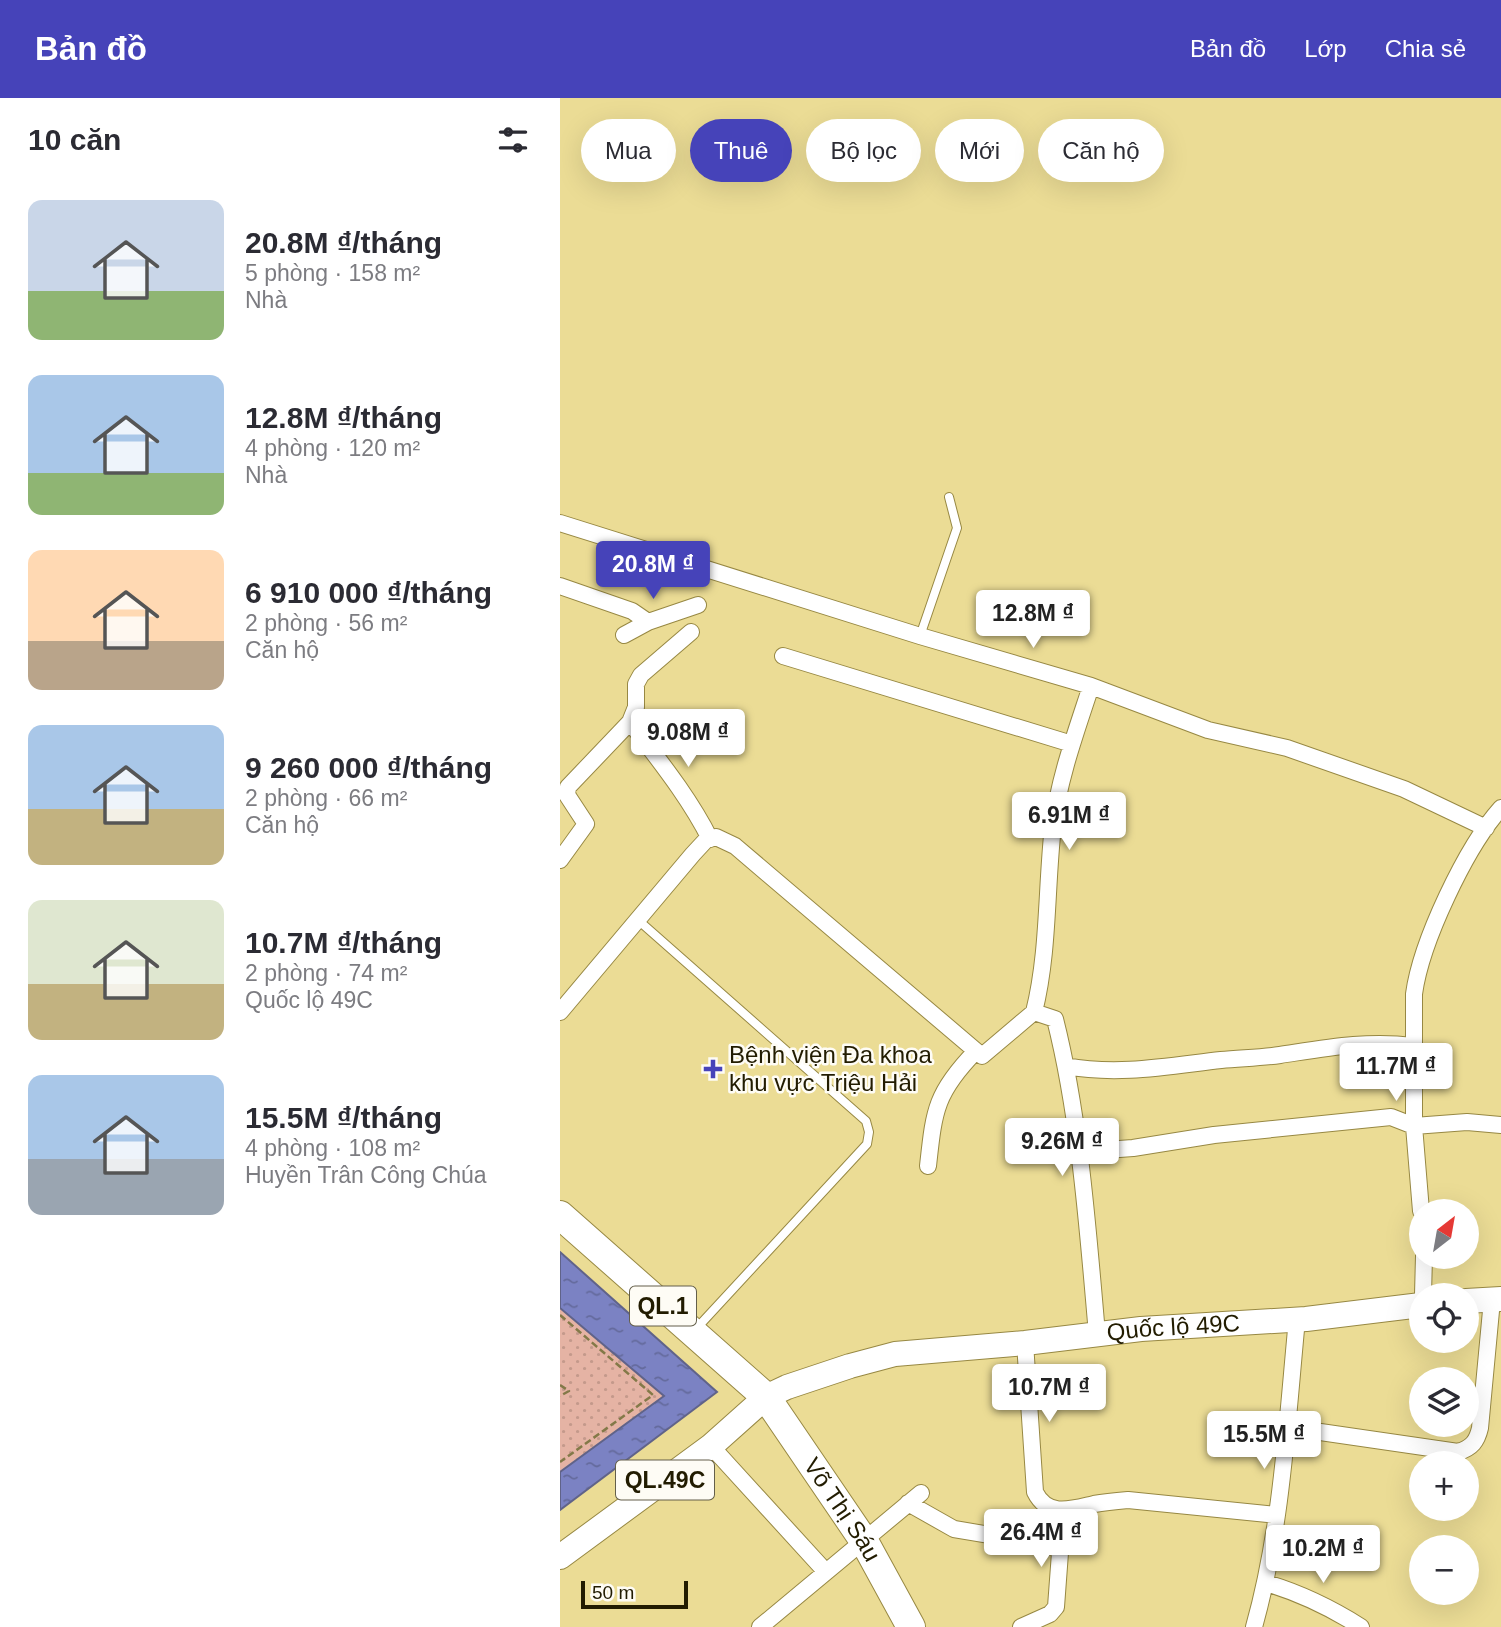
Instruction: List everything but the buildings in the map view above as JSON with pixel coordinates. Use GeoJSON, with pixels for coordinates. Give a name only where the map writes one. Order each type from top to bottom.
{"type":"FeatureCollection","features":[{"type":"Feature","properties":{"kind":"highway","name":"QL.1"},"geometry":{"type":"LineString","coordinates":[[560,1215],[766,1397]]}},
{"type":"Feature","properties":{"kind":"highway","name":"Võ Thị Sáu"},"geometry":{"type":"LineString","coordinates":[[766,1397],[864,1541],[911,1627]]}},
{"type":"Feature","properties":{"kind":"main road"},"geometry":{"type":"LineString","coordinates":[[1479,1300],[1497,1299]]}},
{"type":"Feature","properties":{"kind":"main road","name":"Quốc lộ 49C"},"geometry":{"type":"LineString","coordinates":[[766,1397],[817,1376],[895,1354],[1097,1334],[1297,1319],[1409,1306]]}},
{"type":"Feature","properties":{"kind":"main road","name":"QL.49C"},"geometry":{"type":"LineString","coordinates":[[560,1558],[711,1446],[766,1397]]}},
{"type":"Feature","properties":{"kind":"street"},"geometry":{"type":"LineString","coordinates":[[560,523],[920,636],[1091,686],[1191,725],[1287,748],[1436,803],[1486,828]]}},
{"type":"Feature","properties":{"kind":"street"},"geometry":{"type":"LineString","coordinates":[[560,586],[632,611],[648,622]]}},
{"type":"Feature","properties":{"kind":"street"},"geometry":{"type":"LineString","coordinates":[[624,635],[648,622],[698,606]]}},
{"type":"Feature","properties":{"kind":"street"},"geometry":{"type":"LineString","coordinates":[[560,860],[586,824],[567,795],[568,787],[630,722],[636,707],[638,679],[691,632]]}},
{"type":"Feature","properties":{"kind":"street"},"geometry":{"type":"LineString","coordinates":[[783,656],[1072,744]]}},
{"type":"Feature","properties":{"kind":"street"},"geometry":{"type":"LineString","coordinates":[[560,1012],[694,854],[716,837],[735,846],[982,1056],[1034,1012],[1041,970],[1053,826],[1072,744],[1091,686]]}},
{"type":"Feature","properties":{"kind":"street"},"geometry":{"type":"LineString","coordinates":[[630,722],[702,822],[710,839]]}},
{"type":"Feature","properties":{"kind":"street"},"geometry":{"type":"LineString","coordinates":[[1420,1199],[1414,1126],[1413,1046],[1414,994],[1420,962],[1441,910],[1486,828],[1501,808]]}},
{"type":"Feature","properties":{"kind":"street"},"geometry":{"type":"LineString","coordinates":[[1034,1012],[1055,1019],[1066,1066],[1097,1334]]}},
{"type":"Feature","properties":{"kind":"street"},"geometry":{"type":"LineString","coordinates":[[1066,1066],[1086,1070],[1125,1071],[1276,1055],[1340,1045],[1383,1042],[1413,1046]]}},
{"type":"Feature","properties":{"kind":"street"},"geometry":{"type":"LineString","coordinates":[[928,1166],[935,1110],[957,1070],[976,1051]]}},
{"type":"Feature","properties":{"kind":"street"},"geometry":{"type":"LineString","coordinates":[[1077,1152],[1133,1148],[1214,1135],[1391,1117],[1414,1126],[1467,1122],[1501,1125]]}},
{"type":"Feature","properties":{"kind":"street"},"geometry":{"type":"LineString","coordinates":[[1286,1427],[1458,1452],[1468,1449],[1478,1436],[1480,1428],[1497,1299]]}},
{"type":"Feature","properties":{"kind":"street"},"geometry":{"type":"LineString","coordinates":[[1254,1627],[1266,1583],[1277,1514],[1297,1319]]}},
{"type":"Feature","properties":{"kind":"street"},"geometry":{"type":"LineString","coordinates":[[1025,1343],[1035,1492],[1039,1500],[1047,1506],[1063,1512],[1128,1500],[1277,1514]]}},
{"type":"Feature","properties":{"kind":"street"},"geometry":{"type":"LineString","coordinates":[[711,1446],[825,1572]]}},
{"type":"Feature","properties":{"kind":"street"},"geometry":{"type":"LineString","coordinates":[[760,1627],[915,1498],[954,1529],[1008,1538],[1036,1546],[1062,1547]]}},
{"type":"Feature","properties":{"kind":"street"},"geometry":{"type":"LineString","coordinates":[[1021,1627],[1054,1611],[1062,1547],[1063,1512]]}},
{"type":"Feature","properties":{"kind":"street"},"geometry":{"type":"LineString","coordinates":[[1266,1583],[1296,1592],[1338,1612],[1361,1627]]}},
{"type":"Feature","properties":{"kind":"lane"},"geometry":{"type":"LineString","coordinates":[[920,636],[957,528],[948,497]]}},
{"type":"Feature","properties":{"kind":"lane"},"geometry":{"type":"LineString","coordinates":[[638,920],[866,1121],[869,1132],[867,1144],[692,1332]]}},
{"type":"Feature","properties":{"kind":"path"},"geometry":{"type":"LineString","coordinates":[[560,1315],[653,1395],[560,1462]]}},
{"type":"Feature","properties":{"kind":"path"},"geometry":{"type":"LineString","coordinates":[[560,1385],[569,1391],[560,1396]]}},
{"type":"Feature","properties":{"kind":"shaded area"},"geometry":{"type":"Polygon","coordinates":[[[560,1308],[664,1396],[560,1472],[560,1308]]]}},
{"type":"Feature","properties":{"kind":"water"},"geometry":{"type":"Polygon","coordinates":[[[560,1252],[717,1392],[560,1510],[560,1472],[664,1396],[560,1308],[560,1252]]]}},
{"type":"Feature","properties":{"kind":"place","name":"Bệnh viện Đa khoa khu vực Triệu Hải"},"geometry":{"type":"Point","coordinates":[713,1069]}}]}
